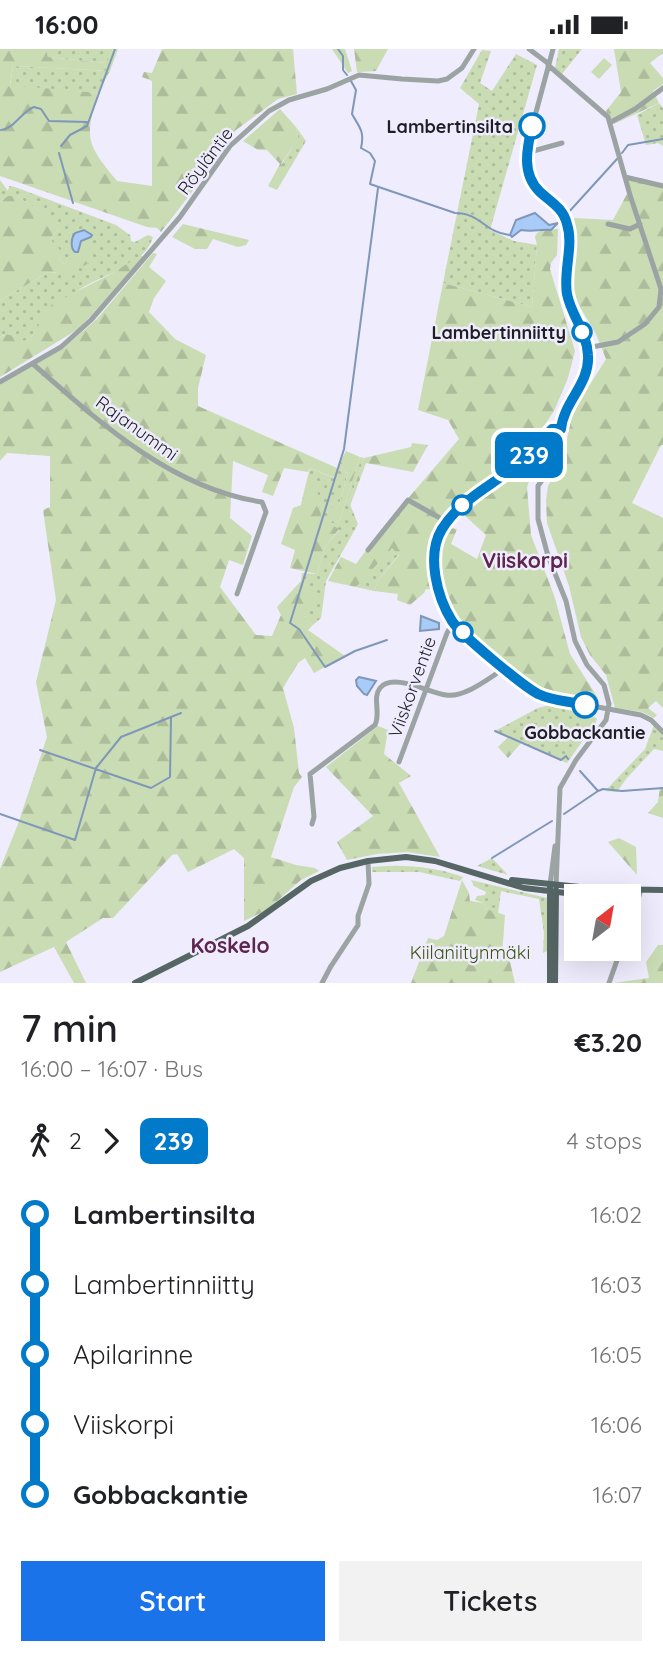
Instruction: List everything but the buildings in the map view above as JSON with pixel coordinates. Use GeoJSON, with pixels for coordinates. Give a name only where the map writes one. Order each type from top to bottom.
{"type":"FeatureCollection","features":[{"type":"Feature","properties":{"kind":"main road"},"geometry":{"type":"LineString","coordinates":[[135,983],[248,926],[311,881],[340,868],[368,861],[396,857],[420,858],[501,879],[564,888]]}},
{"type":"Feature","properties":{"kind":"main road"},"geometry":{"type":"LineString","coordinates":[[550,983],[553,888]]}},
{"type":"Feature","properties":{"kind":"main road"},"geometry":{"type":"LineString","coordinates":[[553,888],[555,983]]}},
{"type":"Feature","properties":{"kind":"main road"},"geometry":{"type":"LineString","coordinates":[[641,890],[663,890]]}},
{"type":"Feature","properties":{"kind":"street","name":"Röyläntie"},"geometry":{"type":"LineString","coordinates":[[0,382],[33,364],[78,333],[106,305],[180,216],[230,146],[269,111],[289,100],[327,89],[359,75],[438,81],[447,79],[462,68],[474,49]]}},
{"type":"Feature","properties":{"kind":"street"},"geometry":{"type":"LineString","coordinates":[[529,49],[611,122],[625,177],[662,295],[661,308],[618,342],[587,348]]}},
{"type":"Feature","properties":{"kind":"street"},"geometry":{"type":"LineString","coordinates":[[553,49],[526,153],[532,181],[558,206],[566,221],[569,237],[567,293],[587,348],[586,375],[566,409],[555,461],[538,486],[539,527],[566,601],[575,641],[587,665],[604,685],[609,711],[606,720],[576,759],[560,788],[553,888]]}},
{"type":"Feature","properties":{"kind":"street"},"geometry":{"type":"LineString","coordinates":[[611,122],[635,109],[663,88]]}},
{"type":"Feature","properties":{"kind":"street"},"geometry":{"type":"LineString","coordinates":[[526,153],[562,143]]}},
{"type":"Feature","properties":{"kind":"street"},"geometry":{"type":"LineString","coordinates":[[625,177],[663,186]]}},
{"type":"Feature","properties":{"kind":"street"},"geometry":{"type":"LineString","coordinates":[[608,224],[630,229],[640,224]]}},
{"type":"Feature","properties":{"kind":"street","name":"Rajanummi"},"geometry":{"type":"LineString","coordinates":[[33,364],[162,466],[241,499],[262,502],[266,512],[237,594]]}},
{"type":"Feature","properties":{"kind":"street"},"geometry":{"type":"LineString","coordinates":[[561,429],[552,429],[524,459],[469,498],[447,522],[437,540],[433,561],[441,591],[453,623],[527,687],[547,697],[641,715],[663,731]]}},
{"type":"Feature","properties":{"kind":"street"},"geometry":{"type":"LineString","coordinates":[[368,549],[408,501],[447,522]]}},
{"type":"Feature","properties":{"kind":"street","name":"Viiskorventie"},"geometry":{"type":"LineString","coordinates":[[399,762],[425,689],[453,623]]}},
{"type":"Feature","properties":{"kind":"street"},"geometry":{"type":"LineString","coordinates":[[312,824],[314,820],[310,774],[375,725],[377,694],[381,687],[396,681],[446,695],[457,695],[505,668]]}},
{"type":"Feature","properties":{"kind":"street"},"geometry":{"type":"LineString","coordinates":[[322,983],[358,925],[358,916],[369,884],[368,861]]}},
{"type":"Feature","properties":{"kind":"street"},"geometry":{"type":"LineString","coordinates":[[609,983],[617,961]]}},
{"type":"Feature","properties":{"kind":"green space"},"geometry":{"type":"Polygon","coordinates":[[[0,49],[46,49],[48,57],[106,63],[113,49],[118,49],[110,71],[13,66],[10,85],[98,93],[91,121],[91,141],[99,158],[117,181],[152,186],[152,81],[142,77],[144,72],[152,73],[162,49],[293,49],[297,94],[278,99],[236,130],[214,154],[195,188],[161,232],[157,228],[147,227],[0,176],[0,49]]]}},
{"type":"Feature","properties":{"kind":"green space"},"geometry":{"type":"Polygon","coordinates":[[[46,49],[113,49],[107,63],[48,57],[46,49]]]}},
{"type":"Feature","properties":{"kind":"green space"},"geometry":{"type":"Polygon","coordinates":[[[332,49],[345,49],[352,71],[348,73],[332,49]]]}},
{"type":"Feature","properties":{"kind":"green space"},"geometry":{"type":"Polygon","coordinates":[[[354,49],[388,49],[376,71],[357,72],[354,49]]]}},
{"type":"Feature","properties":{"kind":"green space"},"geometry":{"type":"Polygon","coordinates":[[[559,49],[582,49],[562,74],[555,68],[559,49]]]}},
{"type":"Feature","properties":{"kind":"green space"},"geometry":{"type":"Polygon","coordinates":[[[614,49],[663,49],[663,53],[650,63],[663,78],[663,84],[653,91],[659,103],[614,124],[606,111],[621,92],[614,49]]]}},
{"type":"Feature","properties":{"kind":"green space"},"geometry":{"type":"Polygon","coordinates":[[[482,50],[491,51],[480,83],[492,91],[516,54],[537,65],[490,230],[514,241],[537,245],[532,307],[443,283],[479,104],[460,88],[482,50]]]}},
{"type":"Feature","properties":{"kind":"green space"},"geometry":{"type":"Polygon","coordinates":[[[604,58],[612,65],[599,79],[591,72],[604,58]]]}},
{"type":"Feature","properties":{"kind":"green space"},"geometry":{"type":"Polygon","coordinates":[[[13,66],[110,71],[98,93],[10,86],[13,66]]]}},
{"type":"Feature","properties":{"kind":"green space"},"geometry":{"type":"Polygon","coordinates":[[[659,103],[663,108],[663,146],[658,143],[646,145],[637,115],[659,103]]]}},
{"type":"Feature","properties":{"kind":"green space"},"geometry":{"type":"Polygon","coordinates":[[[280,109],[296,127],[298,138],[281,164],[289,170],[277,190],[268,186],[280,164],[267,150],[258,150],[243,141],[280,109]]]}},
{"type":"Feature","properties":{"kind":"green space"},"geometry":{"type":"Polygon","coordinates":[[[296,127],[306,141],[289,170],[281,165],[298,138],[296,127]]]}},
{"type":"Feature","properties":{"kind":"green space"},"geometry":{"type":"Polygon","coordinates":[[[626,175],[663,183],[663,445],[632,503],[663,518],[663,708],[656,701],[648,708],[657,715],[654,718],[642,712],[615,708],[606,675],[590,655],[581,637],[569,586],[547,523],[548,486],[563,460],[572,413],[606,359],[596,334],[577,302],[573,285],[574,218],[613,220],[628,192],[626,175]]]}},
{"type":"Feature","properties":{"kind":"green space"},"geometry":{"type":"Polygon","coordinates":[[[0,180],[8,191],[9,186],[15,187],[116,225],[130,235],[131,241],[135,242],[148,235],[153,237],[149,246],[134,261],[80,289],[64,302],[30,339],[24,341],[3,335],[0,338],[0,300],[49,272],[56,273],[89,252],[91,245],[79,248],[79,254],[64,264],[61,262],[59,250],[50,239],[59,228],[58,222],[16,196],[8,196],[0,202],[0,180]]]}},
{"type":"Feature","properties":{"kind":"green space"},"geometry":{"type":"Polygon","coordinates":[[[8,196],[16,196],[59,222],[59,228],[50,239],[60,250],[61,262],[64,264],[69,256],[78,254],[81,242],[89,240],[93,242],[91,262],[68,274],[49,272],[0,300],[0,202],[8,196]]]}},
{"type":"Feature","properties":{"kind":"green space"},"geometry":{"type":"Polygon","coordinates":[[[183,224],[249,240],[246,245],[238,247],[213,239],[207,249],[195,249],[172,237],[183,224]]]}},
{"type":"Feature","properties":{"kind":"green space"},"geometry":{"type":"Polygon","coordinates":[[[544,229],[558,229],[557,255],[550,269],[575,351],[568,378],[554,411],[538,435],[547,452],[530,477],[527,488],[531,535],[555,598],[570,654],[598,698],[596,704],[551,696],[521,679],[455,622],[442,588],[426,589],[410,605],[397,600],[398,594],[374,591],[378,581],[399,555],[392,548],[356,587],[328,581],[341,557],[356,564],[380,531],[459,439],[448,420],[418,410],[443,283],[532,307],[537,233],[544,229]],[[463,514],[451,528],[457,529],[451,544],[477,559],[486,535],[463,514]]]}},
{"type":"Feature","properties":{"kind":"green space"},"geometry":{"type":"Polygon","coordinates":[[[153,253],[157,254],[149,267],[166,281],[154,298],[149,312],[175,339],[206,355],[198,388],[198,406],[337,468],[346,451],[360,457],[339,522],[332,521],[330,524],[339,529],[325,547],[317,574],[290,568],[295,550],[281,544],[293,508],[301,505],[304,491],[310,484],[317,488],[321,516],[327,519],[333,503],[339,505],[348,473],[338,468],[335,478],[310,468],[308,472],[284,468],[273,496],[262,492],[268,475],[233,461],[230,518],[252,536],[243,565],[229,560],[220,587],[256,635],[272,636],[281,615],[277,607],[301,581],[314,591],[313,607],[304,617],[313,625],[308,630],[345,656],[314,673],[305,658],[298,663],[283,688],[294,728],[299,773],[302,777],[294,787],[271,857],[319,871],[301,880],[267,910],[244,921],[244,858],[234,849],[188,872],[177,854],[172,855],[113,918],[103,918],[66,942],[86,983],[74,983],[54,947],[0,972],[0,869],[47,737],[36,682],[56,600],[43,510],[50,507],[50,456],[7,453],[0,461],[0,385],[62,349],[97,319],[153,253]]]}},
{"type":"Feature","properties":{"kind":"green space"},"geometry":{"type":"Polygon","coordinates":[[[141,255],[143,257],[80,328],[0,377],[0,338],[9,335],[24,341],[30,339],[52,304],[111,274],[141,255]]]}},
{"type":"Feature","properties":{"kind":"green space"},"geometry":{"type":"Polygon","coordinates":[[[412,443],[428,445],[413,472],[366,463],[350,506],[364,458],[411,447],[412,443]]]}},
{"type":"Feature","properties":{"kind":"green space"},"geometry":{"type":"Polygon","coordinates":[[[360,457],[364,458],[349,502],[358,524],[326,581],[321,618],[313,625],[304,618],[314,592],[301,581],[302,573],[317,574],[325,547],[339,530],[330,524],[332,521],[339,522],[360,457]]]}},
{"type":"Feature","properties":{"kind":"green space"},"geometry":{"type":"Polygon","coordinates":[[[310,468],[334,478],[338,468],[348,473],[339,505],[327,519],[321,517],[310,485],[304,491],[310,468]]]}},
{"type":"Feature","properties":{"kind":"green space"},"geometry":{"type":"Polygon","coordinates":[[[391,547],[399,554],[378,581],[374,591],[356,587],[391,547]]]}},
{"type":"Feature","properties":{"kind":"green space"},"geometry":{"type":"Polygon","coordinates":[[[554,704],[577,706],[590,711],[592,717],[597,718],[567,763],[495,731],[538,708],[554,704]]]}},
{"type":"Feature","properties":{"kind":"green space"},"geometry":{"type":"Polygon","coordinates":[[[654,725],[663,734],[663,751],[654,749],[617,792],[605,791],[645,749],[654,725]]]}},
{"type":"Feature","properties":{"kind":"green space"},"geometry":{"type":"Polygon","coordinates":[[[378,726],[388,730],[384,754],[411,776],[399,783],[440,857],[407,852],[347,860],[337,842],[373,816],[326,767],[378,726]]]}},
{"type":"Feature","properties":{"kind":"green space"},"geometry":{"type":"Polygon","coordinates":[[[508,737],[521,743],[508,758],[498,747],[508,737]]]}},
{"type":"Feature","properties":{"kind":"green space"},"geometry":{"type":"Polygon","coordinates":[[[660,787],[663,787],[663,818],[648,813],[658,802],[660,787]]]}},
{"type":"Feature","properties":{"kind":"green space"},"geometry":{"type":"Polygon","coordinates":[[[619,838],[636,847],[637,875],[608,842],[619,838]]]}},
{"type":"Feature","properties":{"kind":"green space"},"geometry":{"type":"Polygon","coordinates":[[[492,858],[508,875],[477,866],[492,858]]]}},
{"type":"Feature","properties":{"kind":"green space"},"geometry":{"type":"Polygon","coordinates":[[[372,867],[425,868],[463,877],[460,881],[419,872],[372,872],[372,867]]]}},
{"type":"Feature","properties":{"kind":"green space","name":"Kiilaniitynmäki"},"geometry":{"type":"Polygon","coordinates":[[[462,880],[470,901],[484,903],[486,909],[505,915],[502,955],[510,962],[515,983],[411,983],[428,938],[437,940],[444,936],[462,880]]]}},
{"type":"Feature","properties":{"kind":"green space"},"geometry":{"type":"Polygon","coordinates":[[[471,880],[547,898],[547,951],[543,953],[544,933],[539,899],[501,891],[498,914],[486,909],[484,903],[475,900],[486,892],[474,886],[471,880]]]}},
{"type":"Feature","properties":{"kind":"green space"},"geometry":{"type":"Polygon","coordinates":[[[658,945],[663,945],[663,983],[613,983],[649,978],[646,962],[658,945]]]}},
{"type":"Feature","properties":{"kind":"water"},"geometry":{"type":"Polygon","coordinates":[[[535,213],[549,225],[558,223],[551,230],[521,230],[512,237],[510,235],[516,220],[535,213]]]}},
{"type":"Feature","properties":{"kind":"water"},"geometry":{"type":"Polygon","coordinates":[[[84,230],[92,235],[81,241],[78,252],[75,252],[72,246],[75,233],[84,230]]]}},
{"type":"Feature","properties":{"kind":"water"},"geometry":{"type":"Polygon","coordinates":[[[421,616],[439,623],[439,629],[420,631],[421,616]]]}},
{"type":"Feature","properties":{"kind":"water"},"geometry":{"type":"Polygon","coordinates":[[[359,677],[376,681],[367,695],[357,686],[356,680],[359,677]]]}},
{"type":"Feature","properties":{"kind":"waterway"},"geometry":{"type":"LineString","coordinates":[[61,146],[70,135],[87,126],[115,49]]}},
{"type":"Feature","properties":{"kind":"waterway"},"geometry":{"type":"LineString","coordinates":[[338,49],[343,56],[343,70],[347,75]]}},
{"type":"Feature","properties":{"kind":"waterway"},"geometry":{"type":"LineString","coordinates":[[351,81],[356,90],[352,114],[362,133],[361,148],[370,153],[375,161],[370,184],[471,216],[494,230],[509,235]]}},
{"type":"Feature","properties":{"kind":"waterway"},"geometry":{"type":"LineString","coordinates":[[1,130],[10,127],[34,107],[41,109],[49,121],[87,122]]}},
{"type":"Feature","properties":{"kind":"waterway"},"geometry":{"type":"LineString","coordinates":[[622,153],[628,145],[663,139]]}},
{"type":"Feature","properties":{"kind":"waterway"},"geometry":{"type":"LineString","coordinates":[[59,153],[73,203]]}},
{"type":"Feature","properties":{"kind":"waterway"},"geometry":{"type":"LineString","coordinates":[[567,214],[617,159]]}},
{"type":"Feature","properties":{"kind":"waterway"},"geometry":{"type":"LineString","coordinates":[[378,188],[344,449],[290,623],[299,629],[325,667],[355,651],[387,640]]}},
{"type":"Feature","properties":{"kind":"waterway"},"geometry":{"type":"LineString","coordinates":[[0,814],[75,840],[96,768],[121,737],[181,713]]}},
{"type":"Feature","properties":{"kind":"waterway"},"geometry":{"type":"LineString","coordinates":[[40,750],[151,788],[170,777],[171,718]]}},
{"type":"Feature","properties":{"kind":"waterway"},"geometry":{"type":"LineString","coordinates":[[495,731],[561,760],[566,756],[568,759]]}},
{"type":"Feature","properties":{"kind":"waterway"},"geometry":{"type":"LineString","coordinates":[[580,771],[598,791],[663,788]]}},
{"type":"Feature","properties":{"kind":"waterway"},"geometry":{"type":"LineString","coordinates":[[564,814],[598,791]]}},
{"type":"Feature","properties":{"kind":"waterway"},"geometry":{"type":"LineString","coordinates":[[492,858],[552,821]]}},
{"type":"Feature","properties":{"kind":"bus line","name":"239"},"geometry":{"type":"LineString","coordinates":[[532,126],[526,150],[529,172],[540,191],[558,206],[568,227],[567,293],[586,341],[587,370],[580,389],[566,409],[561,429],[552,429],[524,459],[462,505],[441,531],[434,549],[433,561],[449,615],[458,628],[520,682],[538,694],[585,705]]}},
{"type":"Feature","properties":{"kind":"place","name":"Lambertinsilta"},"geometry":{"type":"Point","coordinates":[532,126]}},
{"type":"Feature","properties":{"kind":"place","name":"Lambertinniitty"},"geometry":{"type":"Point","coordinates":[582,332]}},
{"type":"Feature","properties":{"kind":"place","name":"Gobbackantie"},"geometry":{"type":"Point","coordinates":[585,705]}},
{"type":"Feature","properties":{"kind":"district","name":"Viiskorpi"},"geometry":{"type":"Point","coordinates":[525,560]}},
{"type":"Feature","properties":{"kind":"district","name":"Koskelo"},"geometry":{"type":"Point","coordinates":[230,945]}}]}
